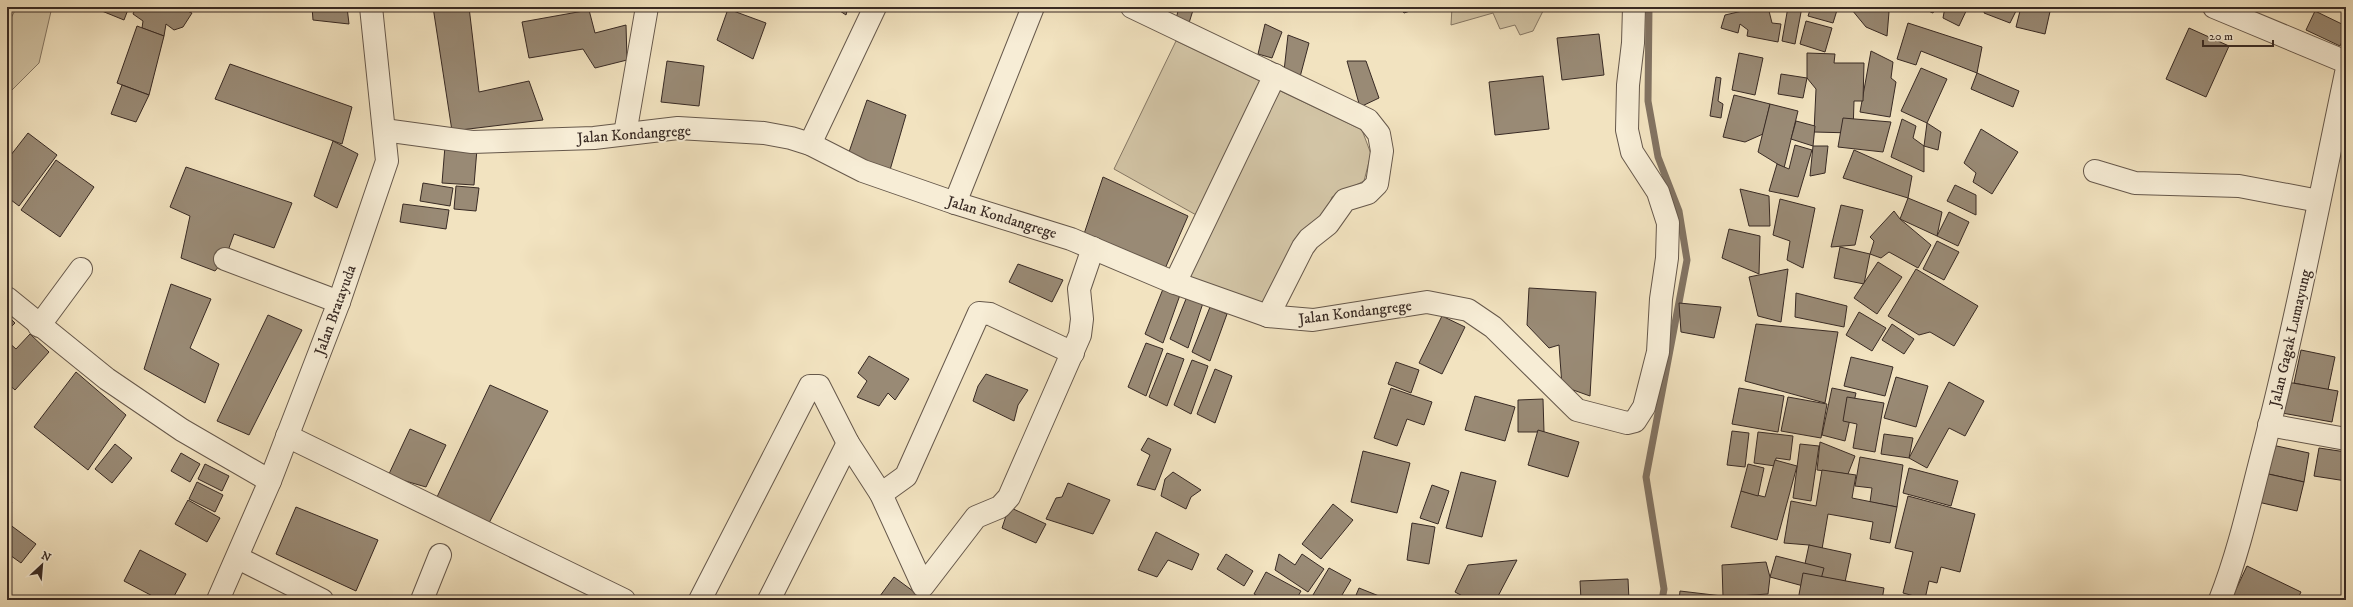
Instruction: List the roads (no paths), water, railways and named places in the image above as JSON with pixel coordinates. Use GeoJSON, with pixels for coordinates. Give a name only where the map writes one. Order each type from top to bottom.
{"type":"FeatureCollection","features":[{"type":"Feature","properties":{"kind":"street","name":"Jalan Bratayuda"},"geometry":{"type":"LineString","coordinates":[[218,600],[238,558],[270,481],[339,302],[387,161],[371,7]]}},
{"type":"Feature","properties":{"kind":"street"},"geometry":{"type":"LineString","coordinates":[[625,134],[646,7]]}},
{"type":"Feature","properties":{"kind":"street"},"geometry":{"type":"LineString","coordinates":[[810,144],[875,7]]}},
{"type":"Feature","properties":{"kind":"street"},"geometry":{"type":"LineString","coordinates":[[955,203],[1033,7]]}},
{"type":"Feature","properties":{"kind":"street"},"geometry":{"type":"LineString","coordinates":[[1132,7],[1368,120],[1379,134],[1382,151],[1376,184],[1368,193],[1345,200],[1328,224],[1309,239],[1268,316]]}},
{"type":"Feature","properties":{"kind":"street","name":"Jalan Kondangrege"},"geometry":{"type":"LineString","coordinates":[[384,130],[472,142],[534,142],[685,129],[764,133],[810,144],[863,171],[955,203],[1071,239],[1175,283],[1268,316],[1313,320],[1427,302],[1468,310],[1493,327],[1577,410],[1620,422],[1635,421],[1646,401],[1658,352],[1661,300],[1667,258],[1668,223],[1658,192],[1632,152],[1627,130],[1628,85],[1634,43],[1634,7]]}},
{"type":"Feature","properties":{"kind":"street"},"geometry":{"type":"LineString","coordinates":[[2214,7],[2346,62]]}},
{"type":"Feature","properties":{"kind":"street","name":"Jalan Gagak Lumayung"},"geometry":{"type":"LineString","coordinates":[[2220,600],[2246,523],[2296,318],[2346,73]]}},
{"type":"Feature","properties":{"kind":"street"},"geometry":{"type":"LineString","coordinates":[[1175,283],[1275,75]]}},
{"type":"Feature","properties":{"kind":"street"},"geometry":{"type":"LineString","coordinates":[[2095,172],[2135,183],[2239,186],[2320,201]]}},
{"type":"Feature","properties":{"kind":"street"},"geometry":{"type":"LineString","coordinates":[[700,600],[810,386],[819,386],[848,443],[881,494],[923,586],[976,517],[1000,507],[1009,497],[1080,334],[1082,318],[1079,289],[1093,248]]}},
{"type":"Feature","properties":{"kind":"street"},"geometry":{"type":"LineString","coordinates":[[225,259],[339,302]]}},
{"type":"Feature","properties":{"kind":"street"},"geometry":{"type":"LineString","coordinates":[[39,326],[81,269]]}},
{"type":"Feature","properties":{"kind":"street"},"geometry":{"type":"LineString","coordinates":[[7,298],[39,326],[107,379],[176,426],[270,481]]}},
{"type":"Feature","properties":{"kind":"street"},"geometry":{"type":"LineString","coordinates":[[881,494],[906,476],[979,313],[990,314],[1073,353]]}},
{"type":"Feature","properties":{"kind":"street"},"geometry":{"type":"LineString","coordinates":[[2269,425],[2346,439]]}},
{"type":"Feature","properties":{"kind":"street"},"geometry":{"type":"LineString","coordinates":[[287,436],[624,600]]}},
{"type":"Feature","properties":{"kind":"street"},"geometry":{"type":"LineString","coordinates":[[769,600],[848,443]]}},
{"type":"Feature","properties":{"kind":"street"},"geometry":{"type":"LineString","coordinates":[[422,600],[440,555]]}},
{"type":"Feature","properties":{"kind":"street"},"geometry":{"type":"LineString","coordinates":[[238,558],[322,600]]}},
{"type":"Feature","properties":{"kind":"waterway"},"geometry":{"type":"LineString","coordinates":[[1649,7],[1648,101],[1658,157],[1679,211],[1687,260],[1646,477],[1664,589],[1662,600]]}}]}
